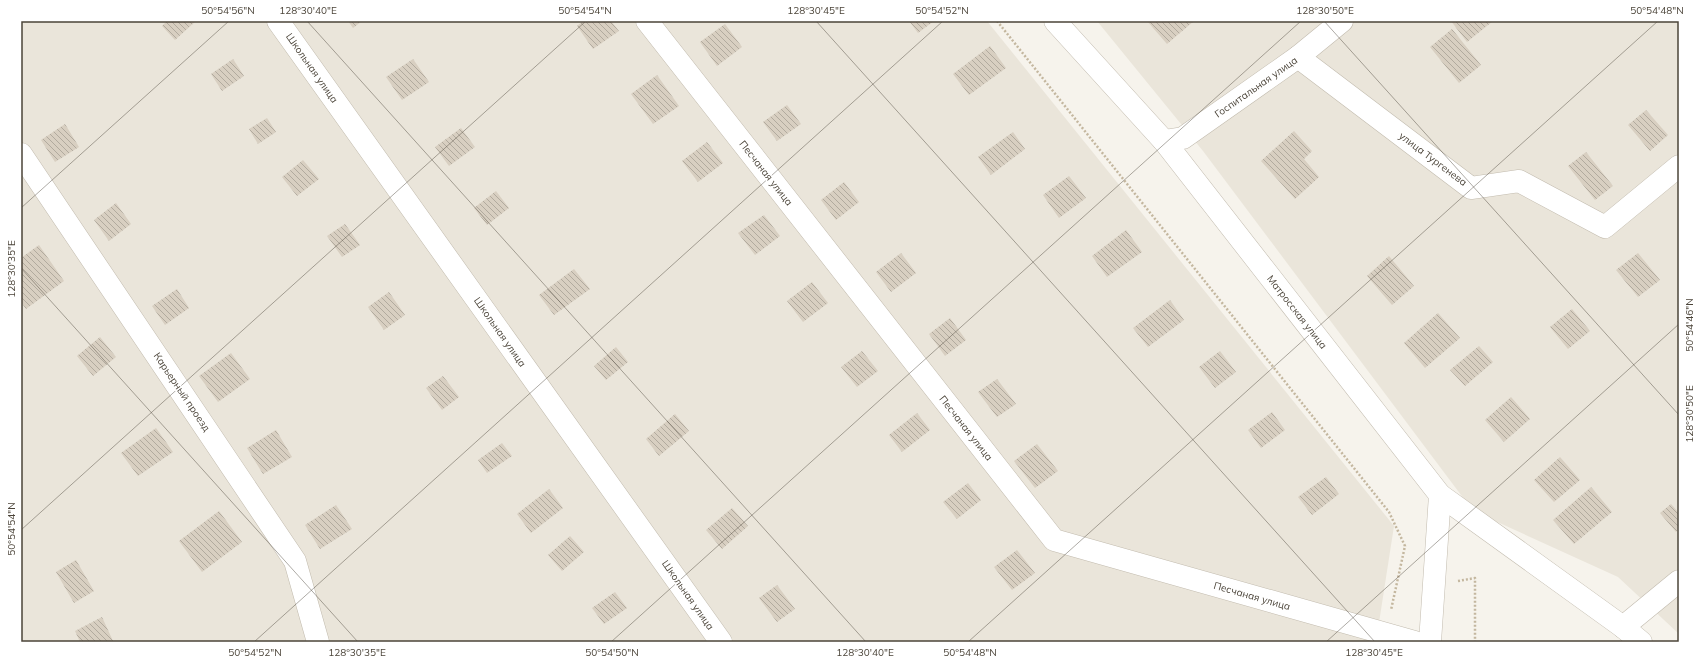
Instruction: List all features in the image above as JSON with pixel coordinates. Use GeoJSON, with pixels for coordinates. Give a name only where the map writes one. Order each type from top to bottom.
{"type":"FeatureCollection","features":[{"type":"Feature","properties":{"kind":"street","name":"Школьная улица"},"geometry":{"type":"LineString","coordinates":[[278,21],[721,642]]}},
{"type":"Feature","properties":{"kind":"street","name":"Песчаная улица"},"geometry":{"type":"LineString","coordinates":[[647,21],[1054,540],[1415,642]]}},
{"type":"Feature","properties":{"kind":"street","name":"Матросская улица"},"geometry":{"type":"LineString","coordinates":[[1054,21],[1164,141],[1440,495],[1623,627],[1641,642]]}},
{"type":"Feature","properties":{"kind":"street","name":"Госпитальная улица"},"geometry":{"type":"LineString","coordinates":[[1164,141],[1183,138],[1298,57],[1342,21]]}},
{"type":"Feature","properties":{"kind":"street","name":"улица Тургенева"},"geometry":{"type":"LineString","coordinates":[[1298,57],[1472,188],[1520,181],[1606,227],[1679,166]]}},
{"type":"Feature","properties":{"kind":"street","name":"Карьерный проезд"},"geometry":{"type":"LineString","coordinates":[[21,154],[295,561],[318,642]]}},
{"type":"Feature","properties":{"kind":"street"},"geometry":{"type":"LineString","coordinates":[[1430,642],[1440,495]]}},
{"type":"Feature","properties":{"kind":"street"},"geometry":{"type":"LineString","coordinates":[[1623,627],[1679,581]]}},
{"type":"Feature","properties":{"kind":"path"},"geometry":{"type":"LineString","coordinates":[[997,21],[1389,512],[1406,546],[1386,634]]}},
{"type":"Feature","properties":{"kind":"path"},"geometry":{"type":"LineString","coordinates":[[1434,585],[1475,578],[1475,642]]}},
{"type":"Feature","properties":{"kind":"shaded area"},"geometry":{"type":"Polygon","coordinates":[[[21,21],[987,21],[1394,526],[1376,642],[21,642],[21,21]]]}},
{"type":"Feature","properties":{"kind":"shaded area"},"geometry":{"type":"Polygon","coordinates":[[[1097,21],[1679,21],[1679,634],[1618,577],[1473,511],[1203,151],[1097,21]]]}},
{"type":"Feature","properties":{"kind":"building"},"geometry":{"type":"Polygon","coordinates":[[[167,21],[196,21],[175,40],[162,26],[167,21]]]}},
{"type":"Feature","properties":{"kind":"building"},"geometry":{"type":"Polygon","coordinates":[[[348,21],[362,21],[353,28],[348,21]]]}},
{"type":"Feature","properties":{"kind":"building"},"geometry":{"type":"Polygon","coordinates":[[[583,21],[611,21],[619,31],[593,49],[577,26],[583,21]]]}},
{"type":"Feature","properties":{"kind":"building"},"geometry":{"type":"Polygon","coordinates":[[[909,21],[934,21],[918,33],[909,21]]]}},
{"type":"Feature","properties":{"kind":"building"},"geometry":{"type":"Polygon","coordinates":[[[1147,21],[1194,21],[1167,44],[1147,21]]]}},
{"type":"Feature","properties":{"kind":"building"},"geometry":{"type":"Polygon","coordinates":[[[1451,21],[1493,21],[1467,42],[1451,21]]]}},
{"type":"Feature","properties":{"kind":"building"},"geometry":{"type":"Polygon","coordinates":[[[725,24],[742,47],[717,66],[700,42],[725,24]]]}},
{"type":"Feature","properties":{"kind":"building"},"geometry":{"type":"Polygon","coordinates":[[[1452,29],[1481,65],[1459,83],[1430,47],[1452,29]]]}},
{"type":"Feature","properties":{"kind":"building"},"geometry":{"type":"Polygon","coordinates":[[[990,46],[1006,68],[969,95],[953,74],[990,46]]]}},
{"type":"Feature","properties":{"kind":"building"},"geometry":{"type":"Polygon","coordinates":[[[233,59],[244,76],[222,91],[211,74],[233,59]]]}},
{"type":"Feature","properties":{"kind":"building"},"geometry":{"type":"Polygon","coordinates":[[[413,59],[429,82],[402,100],[386,77],[413,59]]]}},
{"type":"Feature","properties":{"kind":"building"},"geometry":{"type":"Polygon","coordinates":[[[657,75],[679,106],[653,124],[631,94],[657,75]]]}},
{"type":"Feature","properties":{"kind":"building"},"geometry":{"type":"Polygon","coordinates":[[[787,105],[801,124],[777,141],[763,122],[787,105]]]}},
{"type":"Feature","properties":{"kind":"building"},"geometry":{"type":"Polygon","coordinates":[[[1646,110],[1668,135],[1650,151],[1628,125],[1646,110]]]}},
{"type":"Feature","properties":{"kind":"building"},"geometry":{"type":"Polygon","coordinates":[[[267,118],[276,132],[258,144],[249,129],[267,118]]]}},
{"type":"Feature","properties":{"kind":"building"},"geometry":{"type":"Polygon","coordinates":[[[65,124],[79,147],[55,162],[41,140],[65,124]]]}},
{"type":"Feature","properties":{"kind":"building"},"geometry":{"type":"Polygon","coordinates":[[[461,128],[475,147],[449,166],[435,147],[461,128]]]}},
{"type":"Feature","properties":{"kind":"building"},"geometry":{"type":"Polygon","coordinates":[[[1294,131],[1312,151],[1304,159],[1319,177],[1295,199],[1261,161],[1294,131]]]}},
{"type":"Feature","properties":{"kind":"building"},"geometry":{"type":"Polygon","coordinates":[[[1013,132],[1025,149],[991,175],[978,157],[1013,132]]]}},
{"type":"Feature","properties":{"kind":"building"},"geometry":{"type":"Polygon","coordinates":[[[707,142],[723,163],[698,182],[682,161],[707,142]]]}},
{"type":"Feature","properties":{"kind":"building"},"geometry":{"type":"Polygon","coordinates":[[[1586,152],[1613,186],[1595,200],[1568,166],[1586,152]]]}},
{"type":"Feature","properties":{"kind":"building"},"geometry":{"type":"Polygon","coordinates":[[[303,160],[319,179],[297,196],[282,177],[303,160]]]}},
{"type":"Feature","properties":{"kind":"building"},"geometry":{"type":"Polygon","coordinates":[[[1069,176],[1086,198],[1059,218],[1043,195],[1069,176]]]}},
{"type":"Feature","properties":{"kind":"building"},"geometry":{"type":"Polygon","coordinates":[[[844,182],[859,202],[836,220],[821,200],[844,182]]]}},
{"type":"Feature","properties":{"kind":"building"},"geometry":{"type":"Polygon","coordinates":[[[496,191],[509,208],[487,225],[474,208],[496,191]]]}},
{"type":"Feature","properties":{"kind":"building"},"geometry":{"type":"Polygon","coordinates":[[[116,203],[131,224],[109,241],[94,220],[116,203]]]}},
{"type":"Feature","properties":{"kind":"building"},"geometry":{"type":"Polygon","coordinates":[[[764,215],[780,236],[755,255],[738,233],[764,215]]]}},
{"type":"Feature","properties":{"kind":"building"},"geometry":{"type":"Polygon","coordinates":[[[345,224],[360,245],[342,257],[327,236],[345,224]]]}},
{"type":"Feature","properties":{"kind":"building"},"geometry":{"type":"Polygon","coordinates":[[[1126,230],[1142,252],[1107,277],[1092,256],[1126,230]]]}},
{"type":"Feature","properties":{"kind":"building"},"geometry":{"type":"Polygon","coordinates":[[[39,245],[64,281],[26,309],[21,302],[21,258],[39,245]]]}},
{"type":"Feature","properties":{"kind":"building"},"geometry":{"type":"Polygon","coordinates":[[[901,253],[916,273],[891,292],[876,272],[901,253]]]}},
{"type":"Feature","properties":{"kind":"building"},"geometry":{"type":"Polygon","coordinates":[[[1638,253],[1660,280],[1638,297],[1616,270],[1638,253]]]}},
{"type":"Feature","properties":{"kind":"building"},"geometry":{"type":"Polygon","coordinates":[[[1389,256],[1414,286],[1392,305],[1367,276],[1389,256]]]}},
{"type":"Feature","properties":{"kind":"building"},"geometry":{"type":"Polygon","coordinates":[[[574,269],[590,289],[554,315],[539,295],[574,269]]]}},
{"type":"Feature","properties":{"kind":"building"},"geometry":{"type":"Polygon","coordinates":[[[812,282],[828,303],[803,322],[787,301],[812,282]]]}},
{"type":"Feature","properties":{"kind":"building"},"geometry":{"type":"Polygon","coordinates":[[[177,289],[189,308],[165,325],[152,306],[177,289]]]}},
{"type":"Feature","properties":{"kind":"building"},"geometry":{"type":"Polygon","coordinates":[[[389,292],[405,315],[384,330],[368,307],[389,292]]]}},
{"type":"Feature","properties":{"kind":"building"},"geometry":{"type":"Polygon","coordinates":[[[1170,300],[1184,320],[1148,347],[1133,328],[1170,300]]]}},
{"type":"Feature","properties":{"kind":"building"},"geometry":{"type":"Polygon","coordinates":[[[1572,309],[1590,331],[1568,349],[1550,327],[1572,309]]]}},
{"type":"Feature","properties":{"kind":"building"},"geometry":{"type":"Polygon","coordinates":[[[1438,313],[1460,338],[1425,368],[1404,343],[1438,313]]]}},
{"type":"Feature","properties":{"kind":"building"},"geometry":{"type":"Polygon","coordinates":[[[950,318],[966,340],[945,356],[929,334],[950,318]]]}},
{"type":"Feature","properties":{"kind":"building"},"geometry":{"type":"Polygon","coordinates":[[[100,337],[116,357],[93,376],[77,356],[100,337]]]}},
{"type":"Feature","properties":{"kind":"building"},"geometry":{"type":"Polygon","coordinates":[[[1479,346],[1493,362],[1465,386],[1450,370],[1479,346]]]}},
{"type":"Feature","properties":{"kind":"building"},"geometry":{"type":"Polygon","coordinates":[[[616,347],[628,362],[606,380],[594,366],[616,347]]]}},
{"type":"Feature","properties":{"kind":"building"},"geometry":{"type":"Polygon","coordinates":[[[862,351],[878,371],[857,387],[841,367],[862,351]]]}},
{"type":"Feature","properties":{"kind":"building"},"geometry":{"type":"Polygon","coordinates":[[[1220,351],[1236,372],[1215,388],[1199,367],[1220,351]]]}},
{"type":"Feature","properties":{"kind":"building"},"geometry":{"type":"Polygon","coordinates":[[[231,353],[250,379],[218,402],[199,376],[231,353]]]}},
{"type":"Feature","properties":{"kind":"building"},"geometry":{"type":"Polygon","coordinates":[[[443,376],[459,397],[442,410],[426,388],[443,376]]]}},
{"type":"Feature","properties":{"kind":"building"},"geometry":{"type":"Polygon","coordinates":[[[997,379],[1016,404],[997,417],[978,392],[997,379]]]}},
{"type":"Feature","properties":{"kind":"building"},"geometry":{"type":"Polygon","coordinates":[[[1511,397],[1530,419],[1504,442],[1485,420],[1511,397]]]}},
{"type":"Feature","properties":{"kind":"building"},"geometry":{"type":"Polygon","coordinates":[[[1272,412],[1285,430],[1261,448],[1248,430],[1272,412]]]}},
{"type":"Feature","properties":{"kind":"building"},"geometry":{"type":"Polygon","coordinates":[[[917,413],[930,430],[902,452],[889,435],[917,413]]]}},
{"type":"Feature","properties":{"kind":"building"},"geometry":{"type":"Polygon","coordinates":[[[675,414],[689,431],[659,456],[646,439],[675,414]]]}},
{"type":"Feature","properties":{"kind":"building"},"geometry":{"type":"Polygon","coordinates":[[[156,428],[173,452],[138,476],[121,453],[156,428]]]}},
{"type":"Feature","properties":{"kind":"building"},"geometry":{"type":"Polygon","coordinates":[[[276,430],[292,457],[263,474],[247,448],[276,430]]]}},
{"type":"Feature","properties":{"kind":"building"},"geometry":{"type":"Polygon","coordinates":[[[502,443],[512,456],[487,473],[478,460],[502,443]]]}},
{"type":"Feature","properties":{"kind":"building"},"geometry":{"type":"Polygon","coordinates":[[[1037,444],[1058,471],[1035,488],[1014,461],[1037,444]]]}},
{"type":"Feature","properties":{"kind":"building"},"geometry":{"type":"Polygon","coordinates":[[[1560,457],[1580,480],[1554,502],[1534,480],[1560,457]]]}},
{"type":"Feature","properties":{"kind":"building"},"geometry":{"type":"Polygon","coordinates":[[[1326,477],[1339,494],[1312,515],[1298,497],[1326,477]]]}},
{"type":"Feature","properties":{"kind":"building"},"geometry":{"type":"Polygon","coordinates":[[[968,483],[981,500],[957,519],[943,502],[968,483]]]}},
{"type":"Feature","properties":{"kind":"building"},"geometry":{"type":"Polygon","coordinates":[[[1591,487],[1612,512],[1574,544],[1553,520],[1591,487]]]}},
{"type":"Feature","properties":{"kind":"building"},"geometry":{"type":"Polygon","coordinates":[[[549,489],[563,508],[531,533],[517,514],[549,489]]]}},
{"type":"Feature","properties":{"kind":"building"},"geometry":{"type":"Polygon","coordinates":[[[1671,504],[1679,513],[1679,529],[1676,532],[1660,513],[1671,504]]]}},
{"type":"Feature","properties":{"kind":"building"},"geometry":{"type":"Polygon","coordinates":[[[336,505],[352,529],[320,549],[305,525],[336,505]]]}},
{"type":"Feature","properties":{"kind":"building"},"geometry":{"type":"Polygon","coordinates":[[[732,508],[748,526],[722,549],[706,530],[732,508]]]}},
{"type":"Feature","properties":{"kind":"building"},"geometry":{"type":"Polygon","coordinates":[[[219,511],[242,542],[202,572],[179,541],[219,511]]]}},
{"type":"Feature","properties":{"kind":"building"},"geometry":{"type":"Polygon","coordinates":[[[570,536],[584,552],[562,571],[548,555],[570,536]]]}},
{"type":"Feature","properties":{"kind":"building"},"geometry":{"type":"Polygon","coordinates":[[[1017,550],[1035,573],[1012,590],[994,567],[1017,550]]]}},
{"type":"Feature","properties":{"kind":"building"},"geometry":{"type":"Polygon","coordinates":[[[76,560],[94,591],[74,603],[56,572],[76,560]]]}},
{"type":"Feature","properties":{"kind":"building"},"geometry":{"type":"Polygon","coordinates":[[[777,585],[795,609],[777,622],[759,598],[777,585]]]}},
{"type":"Feature","properties":{"kind":"building"},"geometry":{"type":"Polygon","coordinates":[[[615,592],[627,608],[604,624],[592,608],[615,592]]]}},
{"type":"Feature","properties":{"kind":"building"},"geometry":{"type":"Polygon","coordinates":[[[102,617],[113,641],[80,642],[75,631],[102,617]]]}}]}
